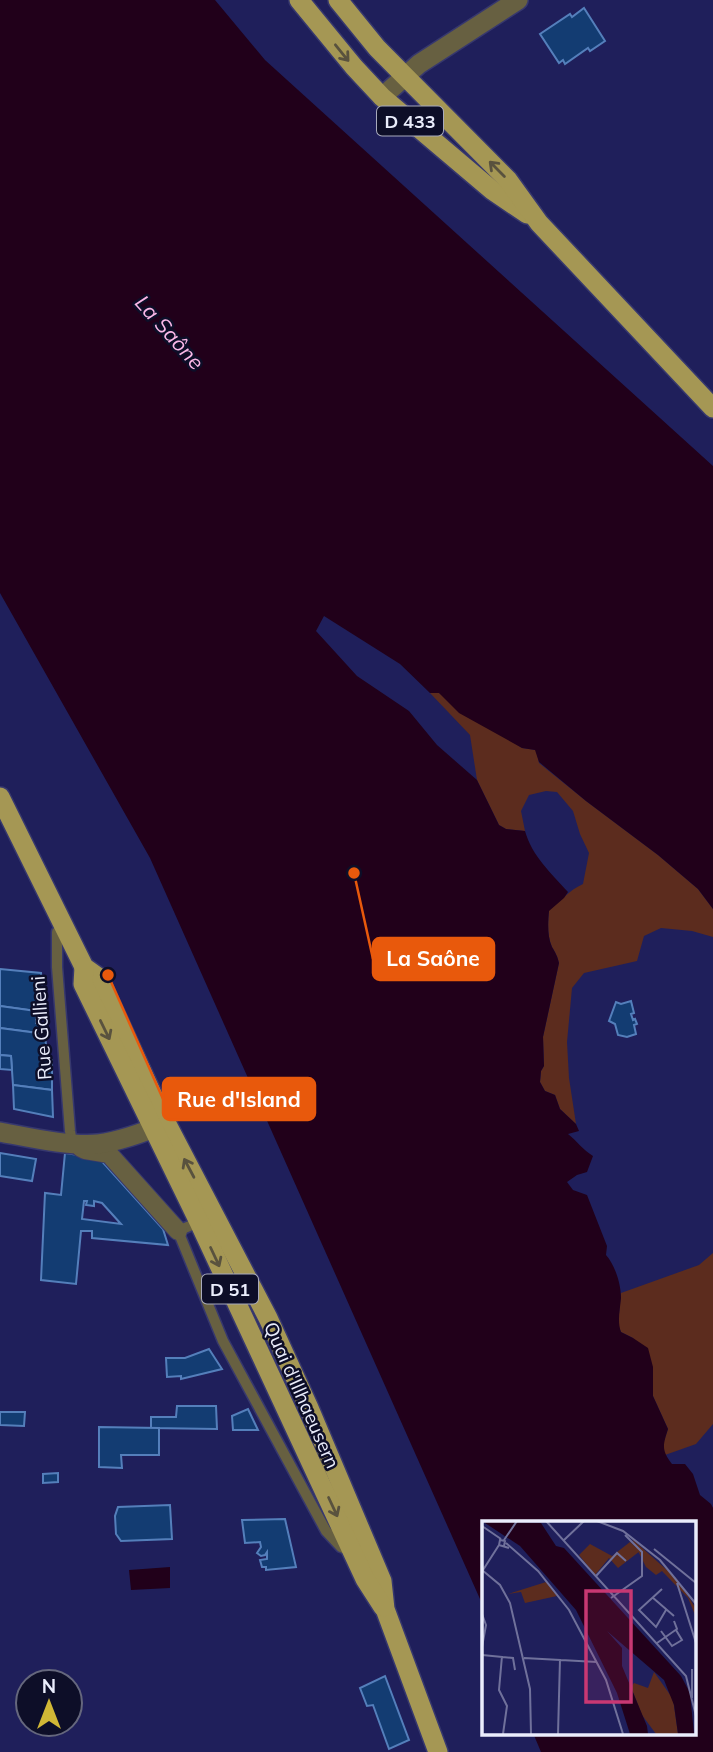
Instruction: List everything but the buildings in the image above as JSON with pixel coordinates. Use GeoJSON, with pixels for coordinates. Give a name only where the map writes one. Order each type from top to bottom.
{"type":"FeatureCollection","features":[{"type":"Feature","properties":{"kind":"main road","name":"D 433"},"geometry":{"type":"LineString","coordinates":[[299,0],[382,97],[493,191],[539,222]]}},
{"type":"Feature","properties":{"kind":"main road","name":"D 433"},"geometry":{"type":"LineString","coordinates":[[338,0],[377,48],[508,180],[539,222],[713,408]]}},
{"type":"Feature","properties":{"kind":"main road","name":"Quai d'Illhaeusern"},"geometry":{"type":"LineString","coordinates":[[0,797],[84,967],[83,984],[206,1219],[268,1318],[309,1408],[361,1550],[382,1581],[385,1609],[438,1752]]}},
{"type":"Feature","properties":{"kind":"street"},"geometry":{"type":"LineString","coordinates":[[382,97],[419,64],[517,0]]}},
{"type":"Feature","properties":{"kind":"street"},"geometry":{"type":"LineString","coordinates":[[0,1132],[71,1137],[97,1144],[159,1126]]}},
{"type":"Feature","properties":{"kind":"street"},"geometry":{"type":"LineString","coordinates":[[71,1137],[85,1150],[109,1154],[178,1231]]}},
{"type":"Feature","properties":{"kind":"lane","name":"Rue Gallieni"},"geometry":{"type":"LineString","coordinates":[[65,927],[57,932],[57,967],[71,1137]]}},
{"type":"Feature","properties":{"kind":"lane"},"geometry":{"type":"LineString","coordinates":[[206,1219],[178,1231],[223,1341],[326,1531],[341,1547],[361,1550]]}},
{"type":"Feature","properties":{"kind":"shaded area"},"geometry":{"type":"Polygon","coordinates":[[[430,693],[439,693],[522,748],[536,750],[539,763],[658,855],[698,889],[713,909],[713,937],[692,931],[661,928],[644,936],[637,961],[584,973],[572,988],[567,1042],[576,1124],[560,1109],[555,1095],[545,1091],[540,1082],[544,1066],[543,1037],[559,963],[549,938],[549,910],[583,884],[589,853],[573,811],[557,792],[546,791],[529,795],[521,811],[525,831],[506,829],[499,825],[477,780],[470,735],[430,693]]]}},
{"type":"Feature","properties":{"kind":"shaded area"},"geometry":{"type":"Polygon","coordinates":[[[713,1253],[713,1424],[696,1444],[665,1455],[663,1444],[668,1429],[653,1396],[633,1338],[621,1332],[618,1325],[621,1293],[699,1265],[713,1253]]]}},
{"type":"Feature","properties":{"kind":"water","name":"La Saône"},"geometry":{"type":"Polygon","coordinates":[[[0,0],[215,0],[265,60],[713,466],[713,909],[698,889],[658,855],[539,762],[535,750],[522,748],[459,713],[439,693],[430,693],[400,664],[324,616],[316,631],[357,676],[409,711],[437,745],[477,780],[499,825],[506,829],[525,831],[537,856],[568,892],[549,911],[549,938],[559,963],[543,1037],[544,1066],[540,1082],[545,1091],[555,1095],[560,1109],[576,1124],[579,1131],[568,1134],[593,1156],[587,1172],[567,1182],[573,1190],[587,1195],[607,1246],[606,1255],[615,1269],[620,1287],[621,1332],[648,1348],[653,1367],[653,1396],[668,1429],[664,1443],[666,1455],[672,1464],[685,1464],[693,1474],[700,1495],[713,1508],[713,1752],[541,1752],[533,1734],[696,1734],[696,1521],[482,1521],[482,1604],[150,858],[0,593],[0,0]]]}},
{"type":"Feature","properties":{"kind":"water"},"geometry":{"type":"Polygon","coordinates":[[[170,1567],[170,1588],[131,1590],[129,1570],[170,1567]]]}},
{"type":"Feature","properties":{"kind":"place","name":"La Saône"},"geometry":{"type":"Point","coordinates":[354,873]}},
{"type":"Feature","properties":{"kind":"place","name":"Rue d'Island"},"geometry":{"type":"Point","coordinates":[108,975]}}]}
